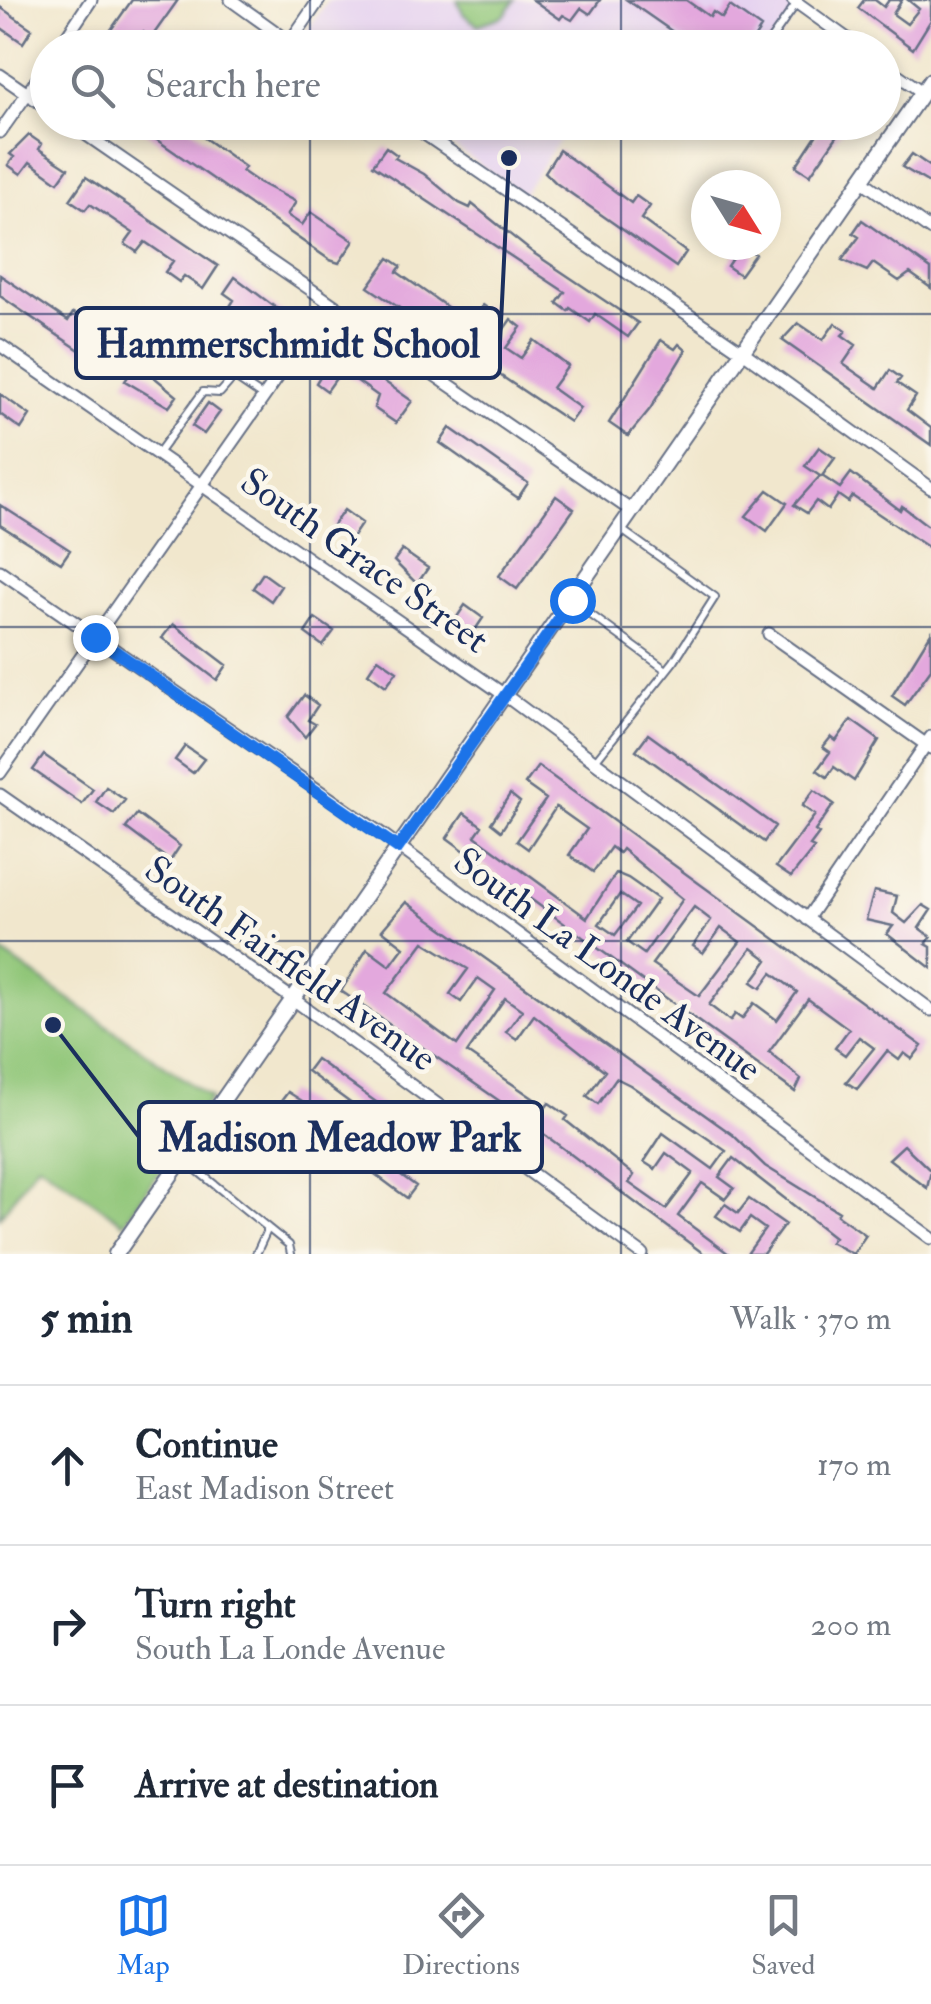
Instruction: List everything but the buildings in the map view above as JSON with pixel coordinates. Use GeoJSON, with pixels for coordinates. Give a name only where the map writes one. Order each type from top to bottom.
{"type":"FeatureCollection","features":[{"type":"Feature","properties":{"kind":"street"},"geometry":{"type":"LineString","coordinates":[[70,30],[91,0]]}},
{"type":"Feature","properties":{"kind":"street"},"geometry":{"type":"LineString","coordinates":[[231,0],[273,30]]}},
{"type":"Feature","properties":{"kind":"street"},"geometry":{"type":"LineString","coordinates":[[302,30],[319,0]]}},
{"type":"Feature","properties":{"kind":"street"},"geometry":{"type":"LineString","coordinates":[[795,1],[835,30]]}},
{"type":"Feature","properties":{"kind":"street"},"geometry":{"type":"LineString","coordinates":[[901,73],[926,86],[901,122]]}},
{"type":"Feature","properties":{"kind":"street"},"geometry":{"type":"LineString","coordinates":[[0,75],[30,96]]}},
{"type":"Feature","properties":{"kind":"street"},"geometry":{"type":"LineString","coordinates":[[0,132],[30,90]]}},
{"type":"Feature","properties":{"kind":"street"},"geometry":{"type":"LineString","coordinates":[[94,140],[632,511]]}},
{"type":"Feature","properties":{"kind":"street"},"geometry":{"type":"LineString","coordinates":[[434,140],[743,352],[931,488]]}},
{"type":"Feature","properties":{"kind":"street"},"geometry":{"type":"LineString","coordinates":[[116,1254],[889,140]]}},
{"type":"Feature","properties":{"kind":"street"},"geometry":{"type":"LineString","coordinates":[[861,180],[931,230]]}},
{"type":"Feature","properties":{"kind":"street"},"geometry":{"type":"LineString","coordinates":[[0,774],[328,304]]}},
{"type":"Feature","properties":{"kind":"street","name":"South Grace Street"},"geometry":{"type":"LineString","coordinates":[[0,345],[204,482],[506,696],[931,1010]]}},
{"type":"Feature","properties":{"kind":"street","name":"South La Londe Avenue"},"geometry":{"type":"LineString","coordinates":[[0,571],[398,848],[931,1238]]}},
{"type":"Feature","properties":{"kind":"street"},"geometry":{"type":"LineString","coordinates":[[769,634],[929,743],[807,919]]}},
{"type":"Feature","properties":{"kind":"street","name":"South Fairfield Avenue"},"geometry":{"type":"LineString","coordinates":[[0,795],[294,999],[642,1254]]}},
{"type":"Feature","properties":{"kind":"lane"},"geometry":{"type":"LineString","coordinates":[[776,30],[795,1]]}},
{"type":"Feature","properties":{"kind":"lane"},"geometry":{"type":"LineString","coordinates":[[159,452],[204,392],[220,393],[234,377],[263,397]]}},
{"type":"Feature","properties":{"kind":"lane"},"geometry":{"type":"LineString","coordinates":[[594,762],[715,598],[620,529]]}},
{"type":"Feature","properties":{"kind":"lane"},"geometry":{"type":"LineString","coordinates":[[572,600],[665,669]]}},
{"type":"Feature","properties":{"kind":"lane"},"geometry":{"type":"LineString","coordinates":[[182,1158],[289,1246],[292,1254]]}},
{"type":"Feature","properties":{"kind":"lane"},"geometry":{"type":"LineString","coordinates":[[256,1254],[268,1228]]}},
{"type":"Feature","properties":{"kind":"shaded area"},"geometry":{"type":"Polygon","coordinates":[[[328,0],[780,0],[799,13],[786,30],[308,30],[328,0]]]}},
{"type":"Feature","properties":{"kind":"shaded area"},"geometry":{"type":"Polygon","coordinates":[[[444,140],[560,140],[523,194],[444,140]]]}},
{"type":"Feature","properties":{"kind":"green space"},"geometry":{"type":"Polygon","coordinates":[[[457,0],[515,0],[504,16],[478,25],[464,15],[457,0]]]}},
{"type":"Feature","properties":{"kind":"green space"},"geometry":{"type":"Polygon","coordinates":[[[0,951],[211,1098],[124,1223],[38,1163],[0,1217],[0,951]]]}},
{"type":"Feature","properties":{"kind":"place","name":"Hammerschmidt School"},"geometry":{"type":"Point","coordinates":[509,158]}},
{"type":"Feature","properties":{"kind":"place","name":"Madison Meadow Park"},"geometry":{"type":"Point","coordinates":[53,1025]}},
{"type":"Feature","properties":{"kind":"route"},"geometry":{"type":"LineString","coordinates":[[95,637],[398,848],[572,600]]}}]}
